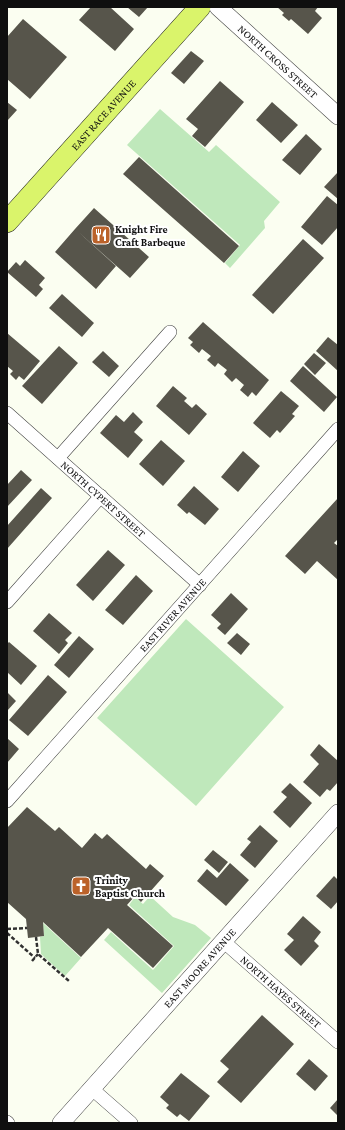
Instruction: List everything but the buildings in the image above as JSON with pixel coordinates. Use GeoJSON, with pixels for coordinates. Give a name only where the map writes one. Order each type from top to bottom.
{"type":"FeatureCollection","features":[{"type":"Feature","properties":{"kind":"main road","name":"EAST RACE AVENUE"},"geometry":{"type":"LineString","coordinates":[[7,222],[200,7]]}},
{"type":"Feature","properties":{"kind":"street","name":"NORTH CROSS STREET"},"geometry":{"type":"LineString","coordinates":[[218,7],[338,116]]}},
{"type":"Feature","properties":{"kind":"street"},"geometry":{"type":"LineString","coordinates":[[58,458],[170,332]]}},
{"type":"Feature","properties":{"kind":"street","name":"NORTH CYPERT STREET"},"geometry":{"type":"LineString","coordinates":[[7,413],[200,585]]}},
{"type":"Feature","properties":{"kind":"street","name":"EAST RIVER AVENUE"},"geometry":{"type":"LineString","coordinates":[[7,801],[338,429]]}},
{"type":"Feature","properties":{"kind":"street"},"geometry":{"type":"LineString","coordinates":[[7,602],[101,496]]}},
{"type":"Feature","properties":{"kind":"street","name":"EAST MOORE AVENUE"},"geometry":{"type":"LineString","coordinates":[[61,1123],[338,813]]}},
{"type":"Feature","properties":{"kind":"street","name":"NORTH HAYES STREET"},"geometry":{"type":"LineString","coordinates":[[223,941],[338,1042]]}},
{"type":"Feature","properties":{"kind":"street"},"geometry":{"type":"LineString","coordinates":[[91,1088],[131,1123]]}},
{"type":"Feature","properties":{"kind":"path"},"geometry":{"type":"LineString","coordinates":[[7,929],[27,928]]}},
{"type":"Feature","properties":{"kind":"path"},"geometry":{"type":"LineString","coordinates":[[7,933],[35,958]]}},
{"type":"Feature","properties":{"kind":"path"},"geometry":{"type":"LineString","coordinates":[[36,937],[38,954],[69,981]]}},
{"type":"Feature","properties":{"kind":"path"},"geometry":{"type":"LineString","coordinates":[[32,961],[38,954]]}},
{"type":"Feature","properties":{"kind":"green space"},"geometry":{"type":"Polygon","coordinates":[[[160,109],[209,152],[216,145],[280,202],[264,221],[265,228],[230,268],[225,263],[240,245],[127,145],[160,109]]]}},
{"type":"Feature","properties":{"kind":"green space"},"geometry":{"type":"Polygon","coordinates":[[[186,619],[284,707],[196,806],[97,718],[186,619]]]}},
{"type":"Feature","properties":{"kind":"green space"},"geometry":{"type":"Polygon","coordinates":[[[150,896],[173,917],[195,925],[211,938],[162,993],[104,940],[111,932],[153,970],[174,946],[129,905],[135,897],[143,904],[150,896]]]}},
{"type":"Feature","properties":{"kind":"green space"},"geometry":{"type":"Polygon","coordinates":[[[43,923],[81,958],[65,976],[41,954],[40,937],[44,936],[43,923]]]}},
{"type":"Feature","properties":{"kind":"place","name":"Knight Fire Craft Barbeque"},"geometry":{"type":"Point","coordinates":[101,235]}},
{"type":"Feature","properties":{"kind":"place","name":"Trinity Baptist Church"},"geometry":{"type":"Point","coordinates":[81,886]}}]}
